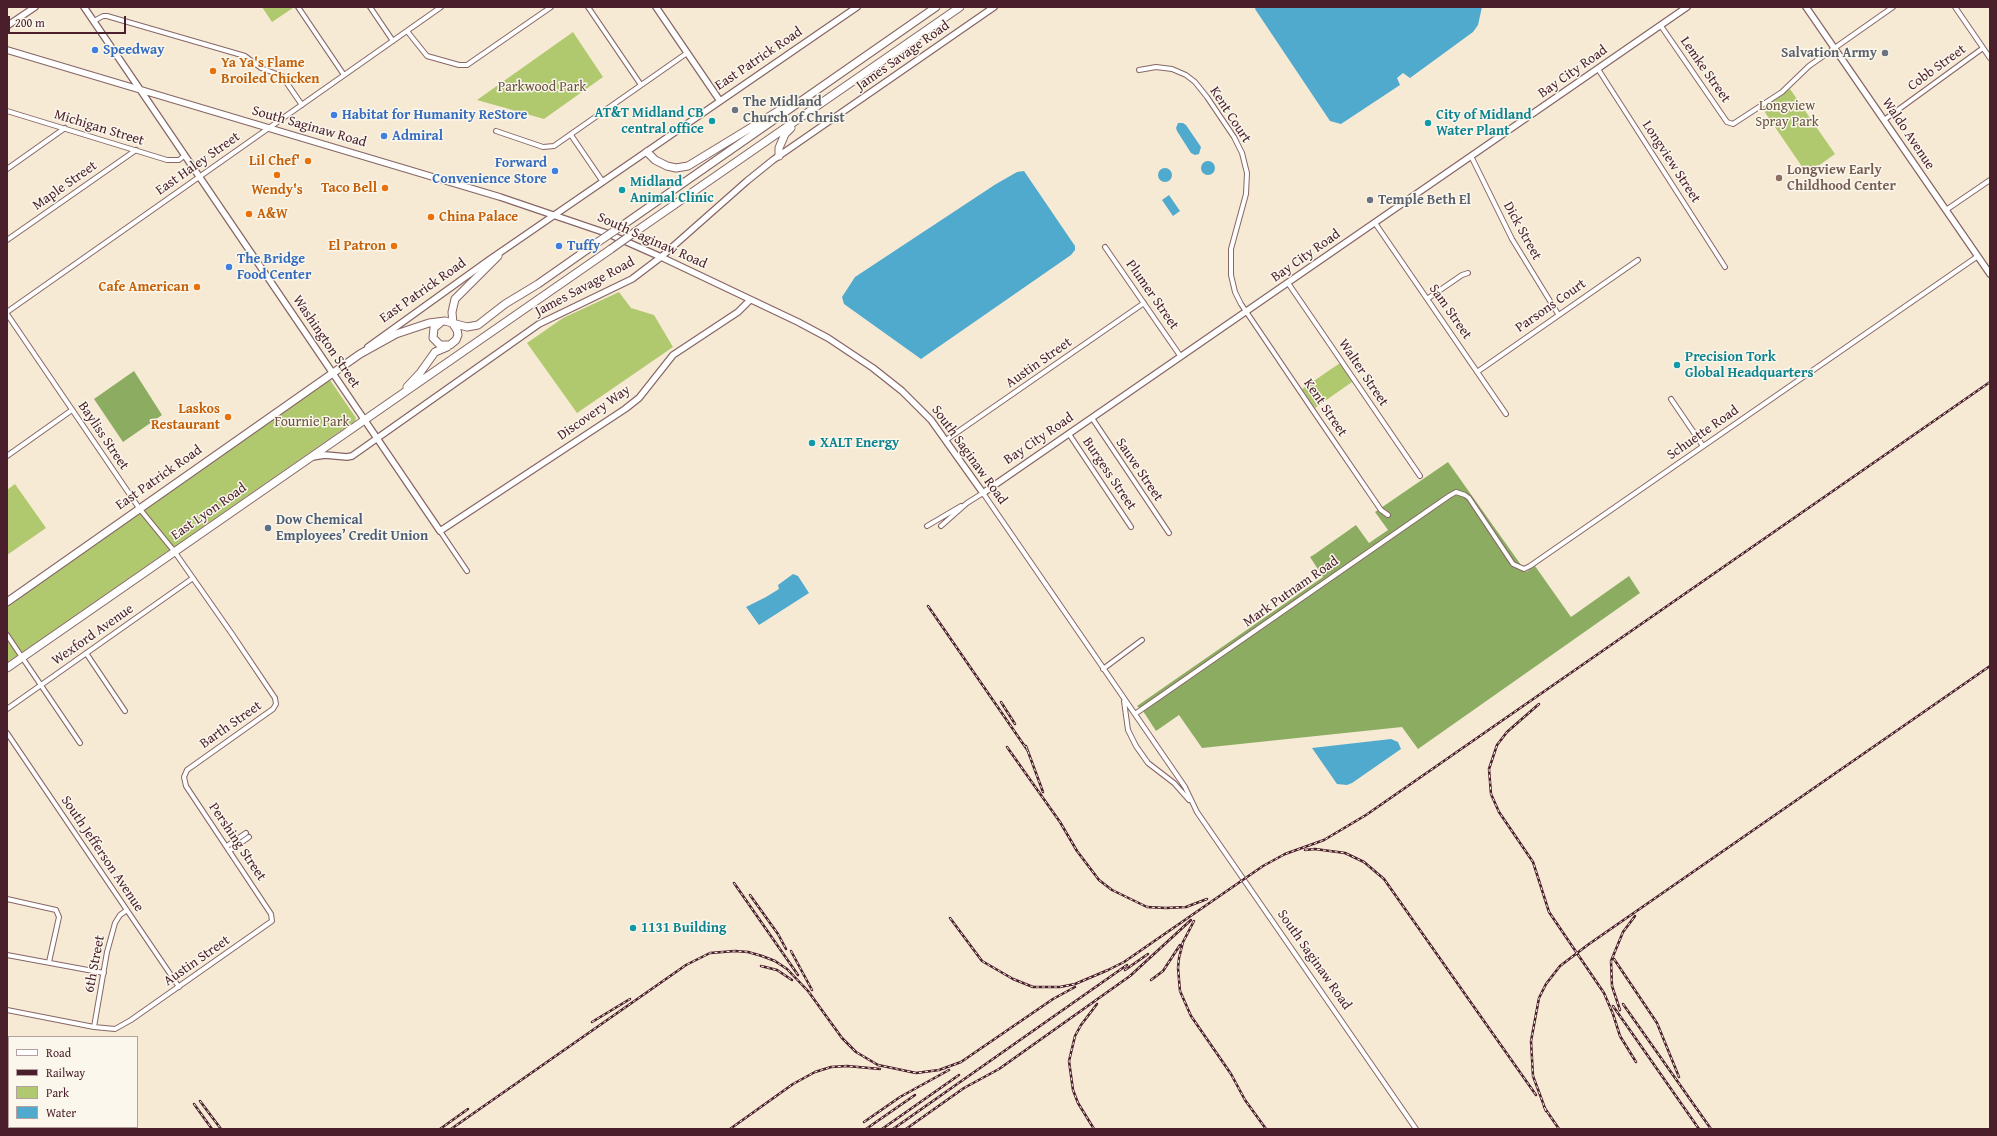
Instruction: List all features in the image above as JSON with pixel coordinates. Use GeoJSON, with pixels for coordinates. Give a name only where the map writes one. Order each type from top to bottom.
{"type":"FeatureCollection","features":[{"type":"Feature","properties":{"kind":"highway"},"geometry":{"type":"LineString","coordinates":[[350,360],[404,331],[429,323],[445,321],[467,327],[478,325],[509,301],[542,282],[936,7]]}},
{"type":"Feature","properties":{"kind":"highway"},"geometry":{"type":"LineString","coordinates":[[779,156],[779,148],[785,134],[813,108],[960,7]]}},
{"type":"Feature","properties":{"kind":"highway"},"geometry":{"type":"LineString","coordinates":[[647,152],[655,160],[667,166],[676,168],[688,166],[848,69]]}},
{"type":"Feature","properties":{"kind":"highway","name":"East Lyon Road"},"geometry":{"type":"LineString","coordinates":[[7,668],[813,108]]}},
{"type":"Feature","properties":{"kind":"highway"},"geometry":{"type":"LineString","coordinates":[[401,395],[435,352],[452,344],[457,338],[457,330],[453,324],[452,310],[458,295],[498,256]]}},
{"type":"Feature","properties":{"kind":"highway"},"geometry":{"type":"LineString","coordinates":[[471,282],[472,273]]}},
{"type":"Feature","properties":{"kind":"highway"},"geometry":{"type":"LineString","coordinates":[[445,321],[436,325],[433,335],[438,344],[448,346]]}},
{"type":"Feature","properties":{"kind":"highway","name":"East Patrick Road"},"geometry":{"type":"LineString","coordinates":[[7,602],[350,360]]}},
{"type":"Feature","properties":{"kind":"main road"},"geometry":{"type":"LineString","coordinates":[[7,26],[34,7]]}},
{"type":"Feature","properties":{"kind":"main road","name":"Washington Street"},"geometry":{"type":"LineString","coordinates":[[84,7],[440,531]]}},
{"type":"Feature","properties":{"kind":"main road"},"geometry":{"type":"LineString","coordinates":[[656,7],[720,101]]}},
{"type":"Feature","properties":{"kind":"main road","name":"East Patrick Road"},"geometry":{"type":"LineString","coordinates":[[350,360],[472,273],[858,7]]}},
{"type":"Feature","properties":{"kind":"main road","name":"James Savage Road"},"geometry":{"type":"LineString","coordinates":[[308,458],[325,455],[347,458],[352,456],[539,324],[625,283],[661,257],[747,181],[779,156],[994,7]]}},
{"type":"Feature","properties":{"kind":"main road","name":"Bay City Road"},"geometry":{"type":"LineString","coordinates":[[983,493],[1687,7]]}},
{"type":"Feature","properties":{"kind":"main road","name":"Waldo Avenue"},"geometry":{"type":"LineString","coordinates":[[1806,7],[1990,274]]}},
{"type":"Feature","properties":{"kind":"main road","name":"South Saginaw Road"},"geometry":{"type":"LineString","coordinates":[[7,50],[140,88],[556,215],[609,234],[661,257],[828,338],[873,368],[918,406],[946,440],[983,493]]}},
{"type":"Feature","properties":{"kind":"main road","name":"Discovery Way"},"geometry":{"type":"LineString","coordinates":[[440,531],[625,409],[639,398],[673,356],[738,312],[750,300]]}},
{"type":"Feature","properties":{"kind":"street"},"geometry":{"type":"LineString","coordinates":[[298,7],[344,75]]}},
{"type":"Feature","properties":{"kind":"street"},"geometry":{"type":"LineString","coordinates":[[370,7],[393,41]]}},
{"type":"Feature","properties":{"kind":"street","name":"East Haley Street"},"geometry":{"type":"LineString","coordinates":[[7,313],[441,7]]}},
{"type":"Feature","properties":{"kind":"street"},"geometry":{"type":"LineString","coordinates":[[407,31],[427,56],[459,65],[467,65],[551,7]]}},
{"type":"Feature","properties":{"kind":"street"},"geometry":{"type":"LineString","coordinates":[[588,7],[641,85]]}},
{"type":"Feature","properties":{"kind":"street"},"geometry":{"type":"LineString","coordinates":[[1835,48],[1893,7]]}},
{"type":"Feature","properties":{"kind":"street"},"geometry":{"type":"LineString","coordinates":[[1955,7],[1990,58]]}},
{"type":"Feature","properties":{"kind":"street"},"geometry":{"type":"LineString","coordinates":[[94,21],[103,16],[107,16],[244,56],[260,68],[282,76],[302,105]]}},
{"type":"Feature","properties":{"kind":"street","name":"Lemke Street"},"geometry":{"type":"LineString","coordinates":[[1661,26],[1727,122],[1732,124],[1741,120],[1787,88],[1809,66],[1835,48]]}},
{"type":"Feature","properties":{"kind":"street","name":"Cobb Street"},"geometry":{"type":"LineString","coordinates":[[1884,120],[1983,48]]}},
{"type":"Feature","properties":{"kind":"street"},"geometry":{"type":"LineString","coordinates":[[496,131],[549,147],[571,135],[687,53]]}},
{"type":"Feature","properties":{"kind":"street","name":"Kent Court"},"geometry":{"type":"LineString","coordinates":[[1139,70],[1156,67],[1172,69],[1186,74],[1195,82],[1234,137],[1242,153],[1247,173],[1246,194],[1231,249],[1231,268],[1235,292],[1246,311]]}},
{"type":"Feature","properties":{"kind":"street","name":"Longview Street"},"geometry":{"type":"LineString","coordinates":[[1598,68],[1725,267]]}},
{"type":"Feature","properties":{"kind":"street","name":"Michigan Street"},"geometry":{"type":"LineString","coordinates":[[7,111],[167,160],[179,160],[185,155]]}},
{"type":"Feature","properties":{"kind":"street"},"geometry":{"type":"LineString","coordinates":[[7,169],[65,128]]}},
{"type":"Feature","properties":{"kind":"street"},"geometry":{"type":"LineString","coordinates":[[571,135],[603,182]]}},
{"type":"Feature","properties":{"kind":"street","name":"Maple Street"},"geometry":{"type":"LineString","coordinates":[[7,240],[136,150]]}},
{"type":"Feature","properties":{"kind":"street","name":"Dick Street"},"geometry":{"type":"LineString","coordinates":[[1471,156],[1512,239],[1558,314]]}},
{"type":"Feature","properties":{"kind":"street"},"geometry":{"type":"LineString","coordinates":[[1946,210],[1990,180]]}},
{"type":"Feature","properties":{"kind":"street","name":"Sam Street"},"geometry":{"type":"LineString","coordinates":[[1375,223],[1506,414]]}},
{"type":"Feature","properties":{"kind":"street","name":"Plumer Street"},"geometry":{"type":"LineString","coordinates":[[1105,247],[1181,357]]}},
{"type":"Feature","properties":{"kind":"street","name":"Schuette Road"},"geometry":{"type":"LineString","coordinates":[[1460,493],[1468,498],[1513,564],[1524,569],[1978,256]]}},
{"type":"Feature","properties":{"kind":"street","name":"Parsons Court"},"geometry":{"type":"LineString","coordinates":[[1477,372],[1558,314],[1638,260]]}},
{"type":"Feature","properties":{"kind":"street"},"geometry":{"type":"LineString","coordinates":[[1427,299],[1462,275],[1468,273]]}},
{"type":"Feature","properties":{"kind":"street","name":"Walter Street"},"geometry":{"type":"LineString","coordinates":[[1288,283],[1420,476]]}},
{"type":"Feature","properties":{"kind":"street","name":"Austin Street"},"geometry":{"type":"LineString","coordinates":[[946,440],[1144,303]]}},
{"type":"Feature","properties":{"kind":"street","name":"Kent Street"},"geometry":{"type":"LineString","coordinates":[[1246,311],[1381,510],[1388,515]]}},
{"type":"Feature","properties":{"kind":"street","name":"Bayliss Street"},"geometry":{"type":"LineString","coordinates":[[7,313],[139,508],[174,551],[267,685]]}},
{"type":"Feature","properties":{"kind":"street"},"geometry":{"type":"LineString","coordinates":[[1671,400],[1703,446]]}},
{"type":"Feature","properties":{"kind":"street"},"geometry":{"type":"LineString","coordinates":[[7,456],[72,410]]}},
{"type":"Feature","properties":{"kind":"street","name":"Sauve Street"},"geometry":{"type":"LineString","coordinates":[[1092,418],[1169,533]]}},
{"type":"Feature","properties":{"kind":"street","name":"Burgess Street"},"geometry":{"type":"LineString","coordinates":[[1069,434],[1131,526]]}},
{"type":"Feature","properties":{"kind":"street","name":"Mark Putnam Road"},"geometry":{"type":"LineString","coordinates":[[1135,714],[1449,496],[1456,492],[1460,493]]}},
{"type":"Feature","properties":{"kind":"street","name":"Bay City Road"},"geometry":{"type":"LineString","coordinates":[[941,526],[967,503],[983,493]]}},
{"type":"Feature","properties":{"kind":"street","name":"South Saginaw Road"},"geometry":{"type":"LineString","coordinates":[[983,493],[1123,699],[1185,787],[1192,803]]}},
{"type":"Feature","properties":{"kind":"street"},"geometry":{"type":"LineString","coordinates":[[927,526],[967,503]]}},
{"type":"Feature","properties":{"kind":"street","name":"Washington Street"},"geometry":{"type":"LineString","coordinates":[[440,531],[467,571]]}},
{"type":"Feature","properties":{"kind":"street","name":"Wexford Avenue"},"geometry":{"type":"LineString","coordinates":[[7,709],[193,578]]}},
{"type":"Feature","properties":{"kind":"street"},"geometry":{"type":"LineString","coordinates":[[7,635],[80,743]]}},
{"type":"Feature","properties":{"kind":"street"},"geometry":{"type":"LineString","coordinates":[[1103,669],[1142,640]]}},
{"type":"Feature","properties":{"kind":"street"},"geometry":{"type":"LineString","coordinates":[[86,653],[125,711]]}},
{"type":"Feature","properties":{"kind":"street","name":"Barth Street"},"geometry":{"type":"LineString","coordinates":[[184,777],[190,768],[273,709],[276,701],[267,685]]}},
{"type":"Feature","properties":{"kind":"street","name":"South Saginaw Road"},"geometry":{"type":"LineString","coordinates":[[1123,699],[1128,730],[1136,746],[1148,762],[1174,783],[1192,803],[1416,1129]]}},
{"type":"Feature","properties":{"kind":"street","name":"South Jefferson Avenue"},"geometry":{"type":"LineString","coordinates":[[7,733],[179,987]]}},
{"type":"Feature","properties":{"kind":"street","name":"Pershing Street"},"geometry":{"type":"LineString","coordinates":[[184,777],[186,786],[273,919]]}},
{"type":"Feature","properties":{"kind":"street"},"geometry":{"type":"LineString","coordinates":[[226,846],[248,835],[229,851]]}},
{"type":"Feature","properties":{"kind":"street"},"geometry":{"type":"LineString","coordinates":[[7,900],[56,910],[58,917],[49,962]]}},
{"type":"Feature","properties":{"kind":"street","name":"6th Street"},"geometry":{"type":"LineString","coordinates":[[94,1027],[115,922],[127,910]]}},
{"type":"Feature","properties":{"kind":"street","name":"Austin Street"},"geometry":{"type":"LineString","coordinates":[[7,1010],[94,1027],[115,1029],[131,1020],[179,987],[269,924],[273,919]]}},
{"type":"Feature","properties":{"kind":"street"},"geometry":{"type":"LineString","coordinates":[[7,955],[104,973]]}},
{"type":"Feature","properties":{"kind":"green space"},"geometry":{"type":"Polygon","coordinates":[[[262,7],[292,7],[293,8],[272,22],[262,7]]]}},
{"type":"Feature","properties":{"kind":"green space","name":"Parkwood Park"},"geometry":{"type":"Polygon","coordinates":[[[573,32],[603,77],[544,119],[477,100],[573,32]]]}},
{"type":"Feature","properties":{"kind":"green space","name":"Longview Spray Park"},"geometry":{"type":"Polygon","coordinates":[[[1790,89],[1835,154],[1807,174],[1762,108],[1790,89]]]}},
{"type":"Feature","properties":{"kind":"green space"},"geometry":{"type":"Polygon","coordinates":[[[619,292],[631,308],[654,315],[673,347],[577,413],[527,343],[563,318],[619,292]]]}},
{"type":"Feature","properties":{"kind":"green space"},"geometry":{"type":"Polygon","coordinates":[[[1340,363],[1352,382],[1315,408],[1302,389],[1340,363]]]}},
{"type":"Feature","properties":{"kind":"green space"},"geometry":{"type":"Polygon","coordinates":[[[134,371],[162,415],[123,442],[94,399],[134,371]]]}},
{"type":"Feature","properties":{"kind":"green space","name":"Fournie Park"},"geometry":{"type":"Polygon","coordinates":[[[330,380],[356,418],[355,421],[7,663],[7,606],[330,380]]]}},
{"type":"Feature","properties":{"kind":"green space"},"geometry":{"type":"Polygon","coordinates":[[[1448,462],[1526,572],[1535,566],[1571,617],[1629,576],[1640,593],[1418,749],[1402,727],[1202,748],[1179,715],[1156,731],[1143,711],[1137,706],[1323,577],[1310,557],[1356,525],[1369,543],[1388,530],[1375,512],[1448,462]]]}},
{"type":"Feature","properties":{"kind":"green space"},"geometry":{"type":"Polygon","coordinates":[[[15,484],[46,528],[7,555],[7,490],[15,484]]]}},
{"type":"Feature","properties":{"kind":"water"},"geometry":{"type":"Polygon","coordinates":[[[1256,7],[1482,7],[1478,25],[1473,32],[1410,78],[1403,73],[1397,78],[1400,85],[1341,124],[1330,121],[1255,9],[1256,7]]]}},
{"type":"Feature","properties":{"kind":"water"},"geometry":{"type":"Polygon","coordinates":[[[1178,123],[1183,123],[1186,125],[1201,147],[1199,154],[1195,155],[1191,153],[1177,131],[1176,128],[1178,123]]]}},
{"type":"Feature","properties":{"kind":"water"},"geometry":{"type":"Polygon","coordinates":[[[1205,161],[1211,161],[1215,165],[1215,171],[1211,175],[1205,175],[1201,171],[1201,165],[1205,161]]]}},
{"type":"Feature","properties":{"kind":"water"},"geometry":{"type":"Polygon","coordinates":[[[1162,168],[1168,168],[1172,172],[1172,178],[1168,182],[1162,182],[1158,178],[1158,172],[1162,168]]]}},
{"type":"Feature","properties":{"kind":"water"},"geometry":{"type":"Polygon","coordinates":[[[1024,171],[1075,246],[1075,250],[1071,255],[921,359],[844,304],[842,297],[855,277],[996,184],[1017,172],[1024,171]]]}},
{"type":"Feature","properties":{"kind":"water"},"geometry":{"type":"Polygon","coordinates":[[[1169,195],[1180,211],[1173,216],[1162,200],[1169,195]]]}},
{"type":"Feature","properties":{"kind":"water"},"geometry":{"type":"Polygon","coordinates":[[[793,574],[798,576],[809,593],[759,625],[746,607],[779,589],[778,585],[793,574]]]}},
{"type":"Feature","properties":{"kind":"water"},"geometry":{"type":"Polygon","coordinates":[[[1391,739],[1398,742],[1401,749],[1347,785],[1337,784],[1312,748],[1391,739]]]}},
{"type":"Feature","properties":{"kind":"railway"},"geometry":{"type":"LineString","coordinates":[[950,918],[982,961],[1013,979],[1033,987],[1060,987],[1075,984],[1124,962],[1263,866],[1285,854],[1324,840],[1366,815],[1990,382]]}},
{"type":"Feature","properties":{"kind":"railway"},"geometry":{"type":"LineString","coordinates":[[928,606],[1028,751]]}},
{"type":"Feature","properties":{"kind":"railway"},"geometry":{"type":"LineString","coordinates":[[1546,1111],[1533,1076],[1531,1041],[1539,998],[1546,984],[1560,966],[1589,944],[1990,666]]}},
{"type":"Feature","properties":{"kind":"railway"},"geometry":{"type":"LineString","coordinates":[[1001,702],[1015,724]]}},
{"type":"Feature","properties":{"kind":"railway"},"geometry":{"type":"LineString","coordinates":[[1539,704],[1507,732],[1497,745],[1489,769],[1491,794],[1499,812],[1533,862],[1549,912],[1604,993],[1620,1036],[1636,1062]]}},
{"type":"Feature","properties":{"kind":"railway"},"geometry":{"type":"LineString","coordinates":[[1026,746],[1043,792]]}},
{"type":"Feature","properties":{"kind":"railway"},"geometry":{"type":"LineString","coordinates":[[1007,747],[1060,822],[1077,851],[1099,880],[1112,890],[1147,907],[1186,907],[1207,899]]}},
{"type":"Feature","properties":{"kind":"railway"},"geometry":{"type":"LineString","coordinates":[[1305,850],[1315,849],[1345,853],[1364,862],[1384,879],[1536,1095]]}},
{"type":"Feature","properties":{"kind":"railway"},"geometry":{"type":"LineString","coordinates":[[734,883],[798,975]]}},
{"type":"Feature","properties":{"kind":"railway"},"geometry":{"type":"LineString","coordinates":[[750,895],[778,934],[786,949]]}},
{"type":"Feature","properties":{"kind":"railway"},"geometry":{"type":"LineString","coordinates":[[1620,1010],[1612,986],[1611,961],[1623,932],[1635,916]]}},
{"type":"Feature","properties":{"kind":"railway"},"geometry":{"type":"LineString","coordinates":[[906,1129],[964,1088],[999,1069],[1130,976],[1191,920]]}},
{"type":"Feature","properties":{"kind":"railway"},"geometry":{"type":"LineString","coordinates":[[1194,921],[1183,942],[1179,958],[1178,968],[1180,991],[1191,1016],[1231,1074],[1245,1100],[1266,1129]]}},
{"type":"Feature","properties":{"kind":"railway"},"geometry":{"type":"LineString","coordinates":[[1151,980],[1163,971],[1180,945]]}},
{"type":"Feature","properties":{"kind":"railway"},"geometry":{"type":"LineString","coordinates":[[451,1129],[686,965],[710,953],[735,951],[748,952],[775,961],[787,969],[808,991],[842,1038],[856,1052],[878,1065],[916,1073],[939,1070],[961,1062],[1053,999],[1075,987]]}},
{"type":"Feature","properties":{"kind":"railway"},"geometry":{"type":"LineString","coordinates":[[791,951],[812,990]]}},
{"type":"Feature","properties":{"kind":"railway"},"geometry":{"type":"LineString","coordinates":[[1125,970],[1148,954]]}},
{"type":"Feature","properties":{"kind":"railway"},"geometry":{"type":"LineString","coordinates":[[1614,959],[1657,1023],[1679,1077]]}},
{"type":"Feature","properties":{"kind":"railway"},"geometry":{"type":"LineString","coordinates":[[893,1129],[1127,965]]}},
{"type":"Feature","properties":{"kind":"railway"},"geometry":{"type":"LineString","coordinates":[[761,966],[777,970],[792,980]]}},
{"type":"Feature","properties":{"kind":"railway"},"geometry":{"type":"LineString","coordinates":[[592,1022],[630,999]]}},
{"type":"Feature","properties":{"kind":"railway"},"geometry":{"type":"LineString","coordinates":[[1094,1129],[1078,1103],[1073,1090],[1069,1061],[1075,1036],[1081,1025],[1097,1004]]}},
{"type":"Feature","properties":{"kind":"railway"},"geometry":{"type":"LineString","coordinates":[[1623,1004],[1711,1129]]}},
{"type":"Feature","properties":{"kind":"railway"},"geometry":{"type":"LineString","coordinates":[[1613,1006],[1699,1129]]}},
{"type":"Feature","properties":{"kind":"railway"},"geometry":{"type":"LineString","coordinates":[[730,1129],[793,1084],[815,1072],[831,1067],[847,1066],[880,1069]]}},
{"type":"Feature","properties":{"kind":"railway"},"geometry":{"type":"LineString","coordinates":[[864,1122],[900,1097],[949,1070]]}},
{"type":"Feature","properties":{"kind":"railway"},"geometry":{"type":"LineString","coordinates":[[882,1129],[959,1075]]}},
{"type":"Feature","properties":{"kind":"railway"},"geometry":{"type":"LineString","coordinates":[[866,1129],[915,1095]]}},
{"type":"Feature","properties":{"kind":"railway"},"geometry":{"type":"LineString","coordinates":[[200,1101],[221,1129]]}},
{"type":"Feature","properties":{"kind":"railway"},"geometry":{"type":"LineString","coordinates":[[194,1104],[212,1129]]}},
{"type":"Feature","properties":{"kind":"railway"},"geometry":{"type":"LineString","coordinates":[[1544,1107],[1559,1129]]}},
{"type":"Feature","properties":{"kind":"railway"},"geometry":{"type":"LineString","coordinates":[[440,1129],[468,1109]]}},
{"type":"Feature","properties":{"kind":"place","name":"Speedway"},"geometry":{"type":"Point","coordinates":[95,50]}},
{"type":"Feature","properties":{"kind":"place","name":"Salvation Army"},"geometry":{"type":"Point","coordinates":[1885,53]}},
{"type":"Feature","properties":{"kind":"place","name":"Ya Ya's Flame Broiled Chicken"},"geometry":{"type":"Point","coordinates":[213,71]}},
{"type":"Feature","properties":{"kind":"place","name":"The Midland Church of Christ"},"geometry":{"type":"Point","coordinates":[735,110]}},
{"type":"Feature","properties":{"kind":"place","name":"Habitat for Humanity ReStore"},"geometry":{"type":"Point","coordinates":[334,115]}},
{"type":"Feature","properties":{"kind":"place","name":"AT&T Midland CB central office"},"geometry":{"type":"Point","coordinates":[712,121]}},
{"type":"Feature","properties":{"kind":"place","name":"City of Midland Water Plant"},"geometry":{"type":"Point","coordinates":[1428,123]}},
{"type":"Feature","properties":{"kind":"place","name":"Admiral"},"geometry":{"type":"Point","coordinates":[384,136]}},
{"type":"Feature","properties":{"kind":"place","name":"Lil Chef'"},"geometry":{"type":"Point","coordinates":[308,161]}},
{"type":"Feature","properties":{"kind":"place","name":"Forward Convenience Store"},"geometry":{"type":"Point","coordinates":[555,171]}},
{"type":"Feature","properties":{"kind":"place","name":"Wendy's"},"geometry":{"type":"Point","coordinates":[277,175]}},
{"type":"Feature","properties":{"kind":"place","name":"Longview Early Childhood Center"},"geometry":{"type":"Point","coordinates":[1779,178]}},
{"type":"Feature","properties":{"kind":"place","name":"Taco Bell"},"geometry":{"type":"Point","coordinates":[385,188]}},
{"type":"Feature","properties":{"kind":"place","name":"Midland Animal Clinic"},"geometry":{"type":"Point","coordinates":[622,190]}},
{"type":"Feature","properties":{"kind":"place","name":"Temple Beth El"},"geometry":{"type":"Point","coordinates":[1370,200]}},
{"type":"Feature","properties":{"kind":"place","name":"A&W"},"geometry":{"type":"Point","coordinates":[249,214]}},
{"type":"Feature","properties":{"kind":"place","name":"China Palace"},"geometry":{"type":"Point","coordinates":[431,217]}},
{"type":"Feature","properties":{"kind":"place","name":"El Patron"},"geometry":{"type":"Point","coordinates":[394,246]}},
{"type":"Feature","properties":{"kind":"place","name":"Tuffy"},"geometry":{"type":"Point","coordinates":[559,246]}},
{"type":"Feature","properties":{"kind":"place","name":"The Bridge Food Center"},"geometry":{"type":"Point","coordinates":[229,267]}},
{"type":"Feature","properties":{"kind":"place","name":"Cafe American"},"geometry":{"type":"Point","coordinates":[197,287]}},
{"type":"Feature","properties":{"kind":"place","name":"Precision Tork Global Headquarters"},"geometry":{"type":"Point","coordinates":[1677,365]}},
{"type":"Feature","properties":{"kind":"place","name":"Laskos Restaurant"},"geometry":{"type":"Point","coordinates":[228,417]}},
{"type":"Feature","properties":{"kind":"place","name":"XALT Energy"},"geometry":{"type":"Point","coordinates":[812,443]}},
{"type":"Feature","properties":{"kind":"place","name":"Dow Chemical Employees’ Credit Union"},"geometry":{"type":"Point","coordinates":[268,528]}},
{"type":"Feature","properties":{"kind":"place","name":"1131 Building"},"geometry":{"type":"Point","coordinates":[633,928]}}]}
